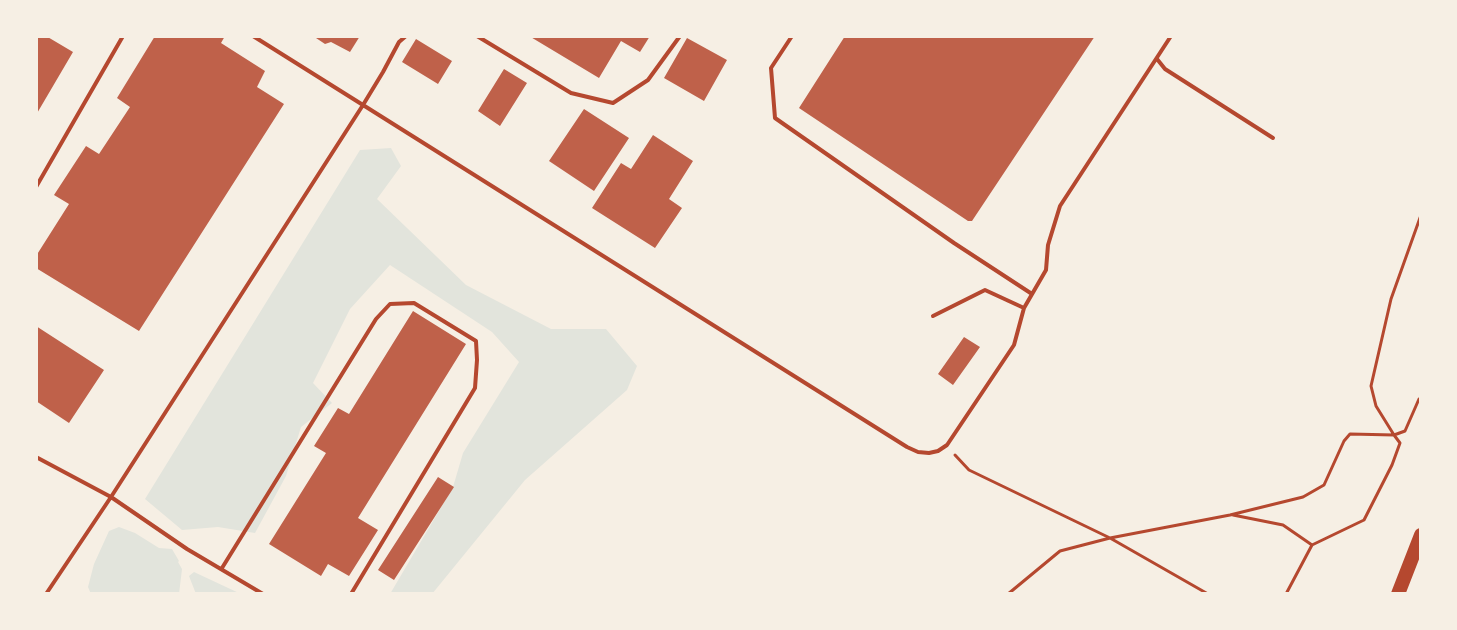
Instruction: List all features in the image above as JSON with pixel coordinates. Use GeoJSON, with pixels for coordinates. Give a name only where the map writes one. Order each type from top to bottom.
{"type":"FeatureCollection","features":[{"type":"Feature","properties":{"kind":"highway"},"geometry":{"type":"LineString","coordinates":[[1398,594],[1421,536]]}},
{"type":"Feature","properties":{"kind":"lane"},"geometry":{"type":"LineString","coordinates":[[36,188],[123,36]]}},
{"type":"Feature","properties":{"kind":"lane"},"geometry":{"type":"LineString","coordinates":[[253,36],[907,447],[929,454],[947,445],[1014,345],[1024,308],[1046,270],[1048,245],[1060,206],[1171,36]]}},
{"type":"Feature","properties":{"kind":"lane"},"geometry":{"type":"LineString","coordinates":[[46,594],[111,497],[363,105],[399,42],[406,36]]}},
{"type":"Feature","properties":{"kind":"lane"},"geometry":{"type":"LineString","coordinates":[[478,36],[571,93],[613,102],[648,80],[680,36]]}},
{"type":"Feature","properties":{"kind":"lane"},"geometry":{"type":"LineString","coordinates":[[792,36],[771,68],[775,118],[954,243],[1032,294]]}},
{"type":"Feature","properties":{"kind":"lane"},"geometry":{"type":"LineString","coordinates":[[1157,59],[1165,69],[1273,138]]}},
{"type":"Feature","properties":{"kind":"lane"},"geometry":{"type":"LineString","coordinates":[[933,316],[985,290],[1024,308]]}},
{"type":"Feature","properties":{"kind":"lane"},"geometry":{"type":"LineString","coordinates":[[222,568],[376,319],[390,304],[414,303],[476,341],[475,388],[351,594]]}},
{"type":"Feature","properties":{"kind":"lane"},"geometry":{"type":"LineString","coordinates":[[36,456],[111,497],[187,549],[263,594]]}},
{"type":"Feature","properties":{"kind":"path"},"geometry":{"type":"LineString","coordinates":[[1286,594],[1312,546],[1364,520],[1392,465],[1400,443],[1376,406],[1372,386],[1391,299],[1421,216]]}},
{"type":"Feature","properties":{"kind":"path"},"geometry":{"type":"LineString","coordinates":[[1008,594],[1060,550],[1303,498],[1324,485],[1344,441],[1350,434],[1394,435],[1405,431],[1419,399]]}},
{"type":"Feature","properties":{"kind":"path"},"geometry":{"type":"LineString","coordinates":[[947,445],[969,470],[1110,538],[1208,594]]}},
{"type":"Feature","properties":{"kind":"path"},"geometry":{"type":"LineString","coordinates":[[1230,515],[1283,526],[1312,546]]}},
{"type":"Feature","properties":{"kind":"shaded area"},"geometry":{"type":"Polygon","coordinates":[[[391,148],[401,166],[377,199],[466,285],[551,329],[606,329],[637,366],[627,390],[525,480],[432,594],[390,594],[453,487],[463,453],[519,362],[492,332],[390,265],[350,309],[313,383],[332,403],[301,427],[286,476],[255,533],[218,527],[182,530],[145,499],[360,150],[391,148]]]}},
{"type":"Feature","properties":{"kind":"shaded area"},"geometry":{"type":"Polygon","coordinates":[[[119,527],[135,533],[159,548],[172,549],[182,569],[179,594],[91,594],[88,587],[94,564],[109,531],[119,527]]]}},
{"type":"Feature","properties":{"kind":"shaded area"},"geometry":{"type":"Polygon","coordinates":[[[194,572],[241,594],[196,594],[189,576],[194,572]]]}},
{"type":"Feature","properties":{"kind":"building"},"geometry":{"type":"Polygon","coordinates":[[[36,36],[46,36],[73,52],[36,115],[36,36]]]}},
{"type":"Feature","properties":{"kind":"building"},"geometry":{"type":"Polygon","coordinates":[[[155,36],[225,36],[221,43],[265,71],[257,87],[284,104],[139,331],[36,268],[36,256],[69,204],[54,195],[86,146],[99,154],[130,107],[117,98],[155,36]]]}},
{"type":"Feature","properties":{"kind":"building"},"geometry":{"type":"Polygon","coordinates":[[[313,36],[360,36],[350,52],[331,42],[325,44],[313,36]]]}},
{"type":"Feature","properties":{"kind":"building"},"geometry":{"type":"Polygon","coordinates":[[[529,36],[650,36],[640,52],[621,41],[599,78],[529,36]]]}},
{"type":"Feature","properties":{"kind":"building"},"geometry":{"type":"Polygon","coordinates":[[[845,36],[1095,36],[972,221],[968,221],[799,108],[845,36]]]}},
{"type":"Feature","properties":{"kind":"building"},"geometry":{"type":"Polygon","coordinates":[[[687,38],[727,60],[704,101],[664,78],[687,38]]]}},
{"type":"Feature","properties":{"kind":"building"},"geometry":{"type":"Polygon","coordinates":[[[416,39],[452,61],[438,84],[402,62],[416,39]]]}},
{"type":"Feature","properties":{"kind":"building"},"geometry":{"type":"Polygon","coordinates":[[[504,69],[527,83],[500,126],[478,111],[504,69]]]}},
{"type":"Feature","properties":{"kind":"building"},"geometry":{"type":"Polygon","coordinates":[[[584,109],[629,138],[594,191],[549,161],[584,109]]]}},
{"type":"Feature","properties":{"kind":"building"},"geometry":{"type":"Polygon","coordinates":[[[653,135],[693,161],[669,199],[682,208],[655,248],[592,208],[621,163],[631,169],[653,135]]]}},
{"type":"Feature","properties":{"kind":"building"},"geometry":{"type":"Polygon","coordinates":[[[413,311],[466,344],[358,518],[378,530],[349,576],[328,564],[321,576],[269,544],[326,453],[314,446],[338,408],[349,414],[413,311]]]}},
{"type":"Feature","properties":{"kind":"building"},"geometry":{"type":"Polygon","coordinates":[[[36,326],[104,370],[69,423],[36,401],[36,326]]]}},
{"type":"Feature","properties":{"kind":"building"},"geometry":{"type":"Polygon","coordinates":[[[964,337],[980,347],[953,385],[938,374],[964,337]]]}},
{"type":"Feature","properties":{"kind":"building"},"geometry":{"type":"Polygon","coordinates":[[[438,477],[454,487],[394,580],[378,570],[438,477]]]}}]}
